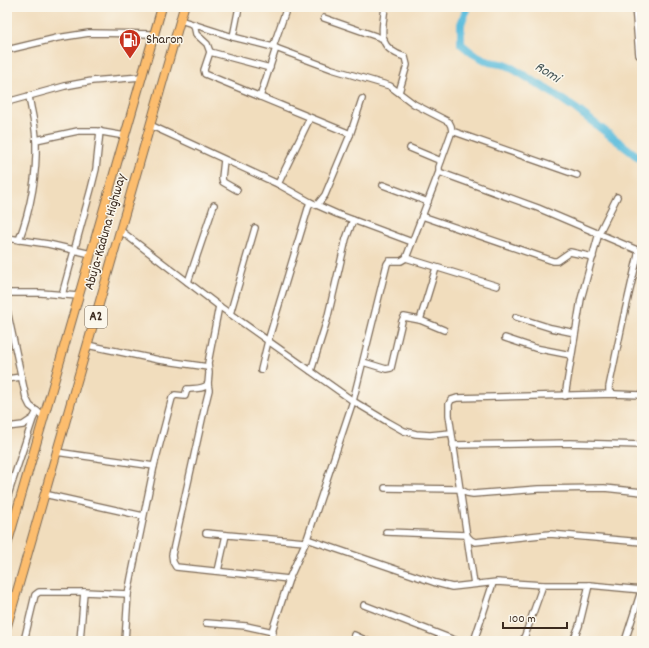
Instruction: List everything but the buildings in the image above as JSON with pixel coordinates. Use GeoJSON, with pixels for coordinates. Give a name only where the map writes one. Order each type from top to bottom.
{"type":"FeatureCollection","features":[{"type":"Feature","properties":{"kind":"highway","name":"Abuja-Kaduna Highway"},"geometry":{"type":"LineString","coordinates":[[7,545],[40,413],[91,254],[162,7]]}},
{"type":"Feature","properties":{"kind":"highway","name":"Abuja-Kaduna Highway"},"geometry":{"type":"LineString","coordinates":[[7,626],[184,7]]}},
{"type":"Feature","properties":{"kind":"street"},"geometry":{"type":"LineString","coordinates":[[233,37],[239,7]]}},
{"type":"Feature","properties":{"kind":"street"},"geometry":{"type":"LineString","coordinates":[[260,97],[270,68],[287,7]]}},
{"type":"Feature","properties":{"kind":"street"},"geometry":{"type":"LineString","coordinates":[[385,7],[382,32],[384,39],[389,49],[394,53],[405,57],[407,65],[399,92]]}},
{"type":"Feature","properties":{"kind":"street"},"geometry":{"type":"LineString","coordinates":[[635,7],[639,55]]}},
{"type":"Feature","properties":{"kind":"street"},"geometry":{"type":"LineString","coordinates":[[324,18],[384,39]]}},
{"type":"Feature","properties":{"kind":"street"},"geometry":{"type":"LineString","coordinates":[[180,20],[233,37],[275,48],[332,70],[390,86],[414,104],[449,122],[452,126],[452,131],[441,161],[439,174],[406,258],[401,261],[389,261],[387,264],[354,401],[306,540],[289,579],[271,641]]}},
{"type":"Feature","properties":{"kind":"street"},"geometry":{"type":"LineString","coordinates":[[194,25],[196,34],[207,44],[210,52],[204,70],[205,74],[350,135]]}},
{"type":"Feature","properties":{"kind":"street"},"geometry":{"type":"LineString","coordinates":[[7,50],[58,38],[89,33],[154,34]]}},
{"type":"Feature","properties":{"kind":"street"},"geometry":{"type":"LineString","coordinates":[[210,52],[270,68]]}},
{"type":"Feature","properties":{"kind":"street"},"geometry":{"type":"LineString","coordinates":[[7,102],[65,86],[92,81],[141,77]]}},
{"type":"Feature","properties":{"kind":"street"},"geometry":{"type":"LineString","coordinates":[[19,240],[32,197],[36,168],[36,140],[29,96]]}},
{"type":"Feature","properties":{"kind":"street"},"geometry":{"type":"LineString","coordinates":[[317,205],[325,195],[350,135],[362,99]]}},
{"type":"Feature","properties":{"kind":"street"},"geometry":{"type":"LineString","coordinates":[[278,184],[310,118]]}},
{"type":"Feature","properties":{"kind":"street"},"geometry":{"type":"LineString","coordinates":[[150,125],[278,184],[310,202],[412,242]]}},
{"type":"Feature","properties":{"kind":"street"},"geometry":{"type":"LineString","coordinates":[[36,140],[78,131],[100,131],[125,136]]}},
{"type":"Feature","properties":{"kind":"street"},"geometry":{"type":"LineString","coordinates":[[62,295],[96,169],[100,131]]}},
{"type":"Feature","properties":{"kind":"street"},"geometry":{"type":"LineString","coordinates":[[452,131],[577,175]]}},
{"type":"Feature","properties":{"kind":"street"},"geometry":{"type":"LineString","coordinates":[[410,148],[441,161]]}},
{"type":"Feature","properties":{"kind":"street"},"geometry":{"type":"LineString","coordinates":[[224,160],[222,172],[223,182],[237,190]]}},
{"type":"Feature","properties":{"kind":"street"},"geometry":{"type":"LineString","coordinates":[[439,174],[538,208],[637,250],[640,256]]}},
{"type":"Feature","properties":{"kind":"street"},"geometry":{"type":"LineString","coordinates":[[384,185],[428,202]]}},
{"type":"Feature","properties":{"kind":"street"},"geometry":{"type":"LineString","coordinates":[[565,396],[581,299],[599,233],[617,197]]}},
{"type":"Feature","properties":{"kind":"street"},"geometry":{"type":"LineString","coordinates":[[261,370],[268,341],[310,202]]}},
{"type":"Feature","properties":{"kind":"street"},"geometry":{"type":"LineString","coordinates":[[188,282],[214,205]]}},
{"type":"Feature","properties":{"kind":"street"},"geometry":{"type":"LineString","coordinates":[[422,216],[553,261],[557,261],[570,252],[593,257]]}},
{"type":"Feature","properties":{"kind":"street"},"geometry":{"type":"LineString","coordinates":[[311,371],[327,320],[346,239],[353,220]]}},
{"type":"Feature","properties":{"kind":"street"},"geometry":{"type":"LineString","coordinates":[[230,314],[255,228]]}},
{"type":"Feature","properties":{"kind":"street"},"geometry":{"type":"LineString","coordinates":[[120,231],[230,314],[354,401],[404,431],[430,435],[451,434]]}},
{"type":"Feature","properties":{"kind":"street"},"geometry":{"type":"LineString","coordinates":[[7,238],[48,244],[91,254]]}},
{"type":"Feature","properties":{"kind":"street"},"geometry":{"type":"LineString","coordinates":[[614,394],[609,391],[609,387],[623,320],[642,247]]}},
{"type":"Feature","properties":{"kind":"street"},"geometry":{"type":"LineString","coordinates":[[406,258],[497,286]]}},
{"type":"Feature","properties":{"kind":"street"},"geometry":{"type":"LineString","coordinates":[[420,320],[436,268]]}},
{"type":"Feature","properties":{"kind":"street"},"geometry":{"type":"LineString","coordinates":[[7,293],[78,296]]}},
{"type":"Feature","properties":{"kind":"street"},"geometry":{"type":"LineString","coordinates":[[219,306],[208,363],[209,394],[205,406],[172,555],[173,562],[176,566],[289,579]]}},
{"type":"Feature","properties":{"kind":"street"},"geometry":{"type":"LineString","coordinates":[[7,310],[26,398],[30,406],[40,413],[24,425],[7,427]]}},
{"type":"Feature","properties":{"kind":"street"},"geometry":{"type":"LineString","coordinates":[[363,362],[386,369],[391,368],[404,317],[420,320],[444,330]]}},
{"type":"Feature","properties":{"kind":"street"},"geometry":{"type":"LineString","coordinates":[[516,317],[551,328],[575,333]]}},
{"type":"Feature","properties":{"kind":"street"},"geometry":{"type":"LineString","coordinates":[[505,338],[535,348],[571,355]]}},
{"type":"Feature","properties":{"kind":"street"},"geometry":{"type":"LineString","coordinates":[[87,345],[159,360],[208,367]]}},
{"type":"Feature","properties":{"kind":"street"},"geometry":{"type":"LineString","coordinates":[[7,379],[21,377]]}},
{"type":"Feature","properties":{"kind":"street"},"geometry":{"type":"LineString","coordinates":[[125,641],[128,594],[143,516],[154,466],[172,398],[174,395],[185,396],[187,389],[205,387],[208,384]]}},
{"type":"Feature","properties":{"kind":"street"},"geometry":{"type":"LineString","coordinates":[[474,584],[451,434],[449,404],[451,400],[458,398],[614,394],[642,395]]}},
{"type":"Feature","properties":{"kind":"street"},"geometry":{"type":"LineString","coordinates":[[7,498],[33,419]]}},
{"type":"Feature","properties":{"kind":"street"},"geometry":{"type":"LineString","coordinates":[[453,445],[570,443],[642,445]]}},
{"type":"Feature","properties":{"kind":"street"},"geometry":{"type":"LineString","coordinates":[[56,452],[154,466]]}},
{"type":"Feature","properties":{"kind":"street"},"geometry":{"type":"LineString","coordinates":[[385,488],[460,489],[472,494],[538,489],[598,488],[642,492]]}},
{"type":"Feature","properties":{"kind":"street"},"geometry":{"type":"LineString","coordinates":[[44,494],[143,516]]}},
{"type":"Feature","properties":{"kind":"street"},"geometry":{"type":"LineString","coordinates":[[206,532],[226,535],[306,540],[452,587],[493,583],[589,585],[642,589],[626,641]]}},
{"type":"Feature","properties":{"kind":"street"},"geometry":{"type":"LineString","coordinates":[[386,532],[466,535],[475,542],[550,534],[642,542]]}},
{"type":"Feature","properties":{"kind":"street"},"geometry":{"type":"LineString","coordinates":[[218,571],[226,535]]}},
{"type":"Feature","properties":{"kind":"street"},"geometry":{"type":"LineString","coordinates":[[474,641],[493,583]]}},
{"type":"Feature","properties":{"kind":"street"},"geometry":{"type":"LineString","coordinates":[[523,641],[543,584]]}},
{"type":"Feature","properties":{"kind":"street"},"geometry":{"type":"LineString","coordinates":[[573,641],[579,626],[589,585]]}},
{"type":"Feature","properties":{"kind":"street"},"geometry":{"type":"LineString","coordinates":[[24,641],[35,595],[37,593],[84,592],[128,594]]}},
{"type":"Feature","properties":{"kind":"street"},"geometry":{"type":"LineString","coordinates":[[80,641],[84,592]]}},
{"type":"Feature","properties":{"kind":"street"},"geometry":{"type":"LineString","coordinates":[[364,605],[457,641]]}},
{"type":"Feature","properties":{"kind":"street"},"geometry":{"type":"LineString","coordinates":[[206,623],[246,626],[273,632]]}},
{"type":"Feature","properties":{"kind":"street"},"geometry":{"type":"LineString","coordinates":[[354,635],[367,641]]}},
{"type":"Feature","properties":{"kind":"waterway","name":"Romi"},"geometry":{"type":"LineString","coordinates":[[467,7],[461,24],[461,44],[472,53],[489,62],[507,65],[551,92],[576,109],[642,160]]}},
{"type":"Feature","properties":{"kind":"place","name":"Sharon"},"geometry":{"type":"Point","coordinates":[130,60]}}]}
